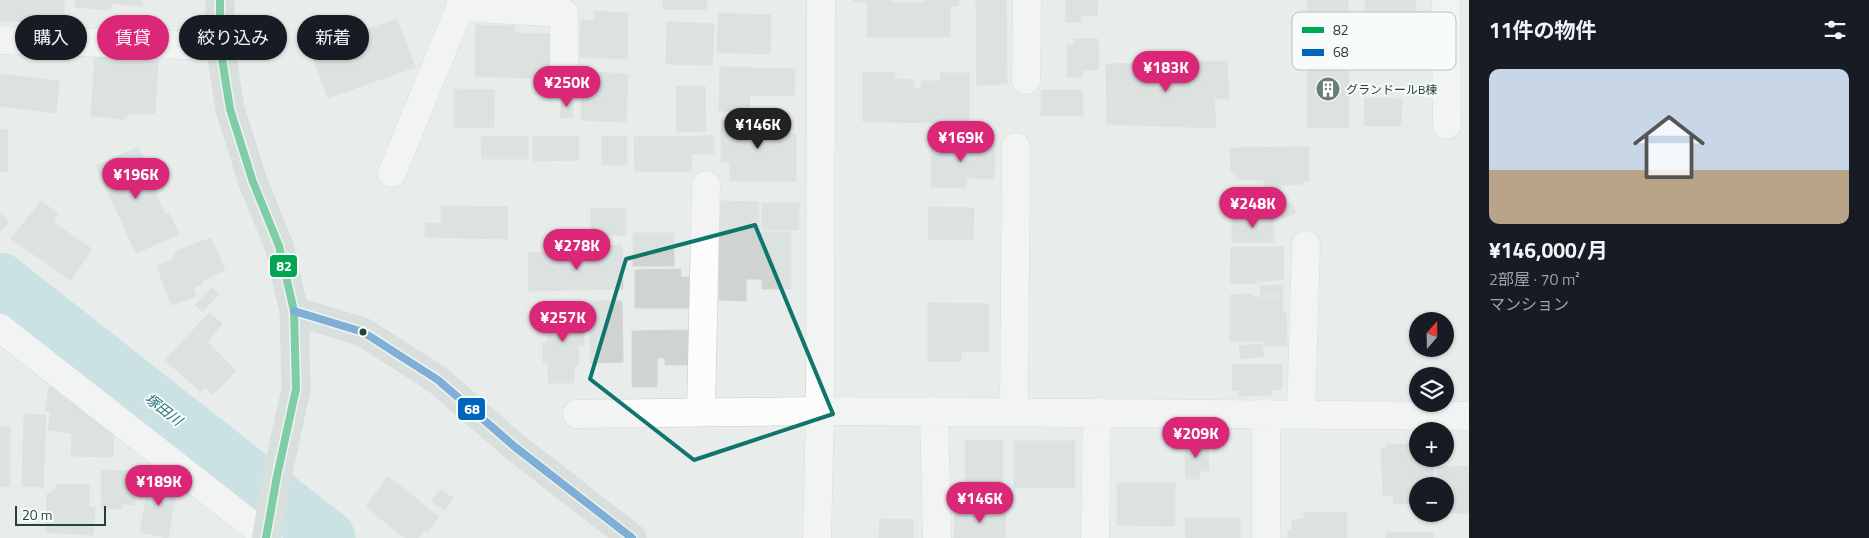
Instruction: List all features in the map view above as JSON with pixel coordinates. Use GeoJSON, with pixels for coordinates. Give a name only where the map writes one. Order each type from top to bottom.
{"type":"FeatureCollection","features":[{"type":"Feature","properties":{"kind":"highway"},"geometry":{"type":"LineString","coordinates":[[220,0],[220,15]]}},
{"type":"Feature","properties":{"kind":"highway"},"geometry":{"type":"LineString","coordinates":[[222,60],[230,109],[253,182],[280,246],[294,311],[296,388],[267,534]]}},
{"type":"Feature","properties":{"kind":"highway"},"geometry":{"type":"LineString","coordinates":[[294,311],[363,332],[438,380],[515,447],[632,538]]}},
{"type":"Feature","properties":{"kind":"street"},"geometry":{"type":"LineString","coordinates":[[817,538],[820,411],[821,0]]}},
{"type":"Feature","properties":{"kind":"street"},"geometry":{"type":"LineString","coordinates":[[1026,80],[1027,0]]}},
{"type":"Feature","properties":{"kind":"street"},"geometry":{"type":"LineString","coordinates":[[392,172],[462,4],[564,13],[564,81]]}},
{"type":"Feature","properties":{"kind":"street"},"geometry":{"type":"LineString","coordinates":[[0,40],[179,45]]}},
{"type":"Feature","properties":{"kind":"street"},"geometry":{"type":"LineString","coordinates":[[1447,70],[1447,124]]}},
{"type":"Feature","properties":{"kind":"street"},"geometry":{"type":"LineString","coordinates":[[1014,412],[1016,147]]}},
{"type":"Feature","properties":{"kind":"street"},"geometry":{"type":"LineString","coordinates":[[701,412],[706,185]]}},
{"type":"Feature","properties":{"kind":"street"},"geometry":{"type":"LineString","coordinates":[[1301,414],[1306,245]]}},
{"type":"Feature","properties":{"kind":"street"},"geometry":{"type":"LineString","coordinates":[[0,328],[267,534]]}},
{"type":"Feature","properties":{"kind":"street"},"geometry":{"type":"LineString","coordinates":[[934,411],[937,538]]}},
{"type":"Feature","properties":{"kind":"street"},"geometry":{"type":"LineString","coordinates":[[577,414],[934,411],[1469,416]]}},
{"type":"Feature","properties":{"kind":"street"},"geometry":{"type":"LineString","coordinates":[[1094,538],[1097,412]]}},
{"type":"Feature","properties":{"kind":"street"},"geometry":{"type":"LineString","coordinates":[[1266,413],[1266,538]]}},
{"type":"Feature","properties":{"kind":"highlighted area"},"geometry":{"type":"Polygon","coordinates":[[[755,225],[833,414],[694,460],[590,379],[626,259],[755,225]]]}},
{"type":"Feature","properties":{"kind":"building"},"geometry":{"type":"Polygon","coordinates":[[[0,0],[64,0],[64,15],[15,15],[15,21],[0,21],[0,0]]]}},
{"type":"Feature","properties":{"kind":"building"},"geometry":{"type":"Polygon","coordinates":[[[76,0],[142,0],[142,6],[112,3],[110,10],[75,7],[76,0]]]}},
{"type":"Feature","properties":{"kind":"building"},"geometry":{"type":"Polygon","coordinates":[[[663,0],[707,0],[707,9],[663,9],[663,0]]]}},
{"type":"Feature","properties":{"kind":"building"},"geometry":{"type":"Polygon","coordinates":[[[853,0],[891,0],[891,3],[925,3],[925,0],[959,0],[959,6],[950,6],[950,37],[867,37],[867,2],[853,2],[853,0]]]}},
{"type":"Feature","properties":{"kind":"building"},"geometry":{"type":"Polygon","coordinates":[[[976,0],[1006,0],[1007,84],[977,85],[976,0]]]}},
{"type":"Feature","properties":{"kind":"building"},"geometry":{"type":"Polygon","coordinates":[[[1066,0],[1098,0],[1097,16],[1081,15],[1081,22],[1066,22],[1066,0]]]}},
{"type":"Feature","properties":{"kind":"building"},"geometry":{"type":"Polygon","coordinates":[[[1308,0],[1348,0],[1348,12],[1308,12],[1308,0]]]}},
{"type":"Feature","properties":{"kind":"building"},"geometry":{"type":"Polygon","coordinates":[[[1365,0],[1415,0],[1416,12],[1365,12],[1365,0]]]}},
{"type":"Feature","properties":{"kind":"building"},"geometry":{"type":"Polygon","coordinates":[[[594,11],[628,13],[627,59],[580,57],[581,20],[594,21],[594,11]]]}},
{"type":"Feature","properties":{"kind":"building"},"geometry":{"type":"Polygon","coordinates":[[[719,13],[771,15],[770,54],[717,52],[719,13]]]}},
{"type":"Feature","properties":{"kind":"building"},"geometry":{"type":"Polygon","coordinates":[[[397,19],[415,67],[328,98],[314,60],[369,60],[369,29],[397,19]]]}},
{"type":"Feature","properties":{"kind":"building"},"geometry":{"type":"Polygon","coordinates":[[[667,22],[714,24],[712,65],[666,64],[667,22]]]}},
{"type":"Feature","properties":{"kind":"building"},"geometry":{"type":"Polygon","coordinates":[[[476,25],[515,26],[514,33],[555,34],[553,79],[475,76],[476,25]]]}},
{"type":"Feature","properties":{"kind":"building"},"geometry":{"type":"Polygon","coordinates":[[[1074,39],[1098,39],[1099,70],[1082,70],[1082,77],[1067,77],[1067,45],[1074,45],[1074,39]]]}},
{"type":"Feature","properties":{"kind":"building"},"geometry":{"type":"Polygon","coordinates":[[[95,56],[97,56],[97,60],[158,61],[155,114],[130,114],[123,120],[91,116],[95,56]]]}},
{"type":"Feature","properties":{"kind":"building"},"geometry":{"type":"Polygon","coordinates":[[[1227,61],[1229,99],[1214,98],[1216,128],[1107,124],[1106,64],[1227,61]]]}},
{"type":"Feature","properties":{"kind":"building"},"geometry":{"type":"Polygon","coordinates":[[[720,67],[795,69],[794,96],[750,95],[749,112],[719,111],[720,67]]]}},
{"type":"Feature","properties":{"kind":"building","name":"グランドールB棟"},"geometry":{"type":"Polygon","coordinates":[[[1307,70],[1349,70],[1349,128],[1308,128],[1307,70]]]}},
{"type":"Feature","properties":{"kind":"building"},"geometry":{"type":"Polygon","coordinates":[[[591,72],[628,74],[626,122],[581,120],[582,85],[590,85],[591,72]]]}},
{"type":"Feature","properties":{"kind":"building"},"geometry":{"type":"Polygon","coordinates":[[[863,72],[895,72],[895,79],[914,80],[914,89],[921,89],[921,81],[940,81],[940,73],[969,73],[969,123],[863,122],[863,72]]]}},
{"type":"Feature","properties":{"kind":"building"},"geometry":{"type":"Polygon","coordinates":[[[0,74],[59,81],[56,113],[0,106],[0,74]]]}},
{"type":"Feature","properties":{"kind":"building"},"geometry":{"type":"Polygon","coordinates":[[[676,86],[705,86],[706,131],[677,132],[676,86]]]}},
{"type":"Feature","properties":{"kind":"building"},"geometry":{"type":"Polygon","coordinates":[[[454,89],[494,90],[494,127],[454,128],[454,89]]]}},
{"type":"Feature","properties":{"kind":"building"},"geometry":{"type":"Polygon","coordinates":[[[1041,90],[1082,90],[1083,116],[1041,116],[1041,90]]]}},
{"type":"Feature","properties":{"kind":"building"},"geometry":{"type":"Polygon","coordinates":[[[562,97],[573,97],[573,118],[560,118],[562,97]]]}},
{"type":"Feature","properties":{"kind":"building"},"geometry":{"type":"Polygon","coordinates":[[[1365,98],[1402,99],[1401,126],[1364,126],[1365,98]]]}},
{"type":"Feature","properties":{"kind":"building"},"geometry":{"type":"Polygon","coordinates":[[[721,119],[783,119],[783,134],[796,134],[796,181],[730,181],[730,162],[721,162],[721,119]]]}},
{"type":"Feature","properties":{"kind":"building"},"geometry":{"type":"Polygon","coordinates":[[[0,129],[8,130],[7,171],[0,171],[0,129]]]}},
{"type":"Feature","properties":{"kind":"building"},"geometry":{"type":"Polygon","coordinates":[[[481,136],[528,136],[528,159],[482,159],[481,136]]]}},
{"type":"Feature","properties":{"kind":"building"},"geometry":{"type":"Polygon","coordinates":[[[533,136],[579,136],[579,160],[533,161],[533,136]]]}},
{"type":"Feature","properties":{"kind":"building"},"geometry":{"type":"Polygon","coordinates":[[[602,136],[627,136],[627,165],[602,165],[602,136]]]}},
{"type":"Feature","properties":{"kind":"building"},"geometry":{"type":"Polygon","coordinates":[[[714,136],[714,154],[691,154],[692,171],[635,171],[634,137],[714,136]]]}},
{"type":"Feature","properties":{"kind":"building"},"geometry":{"type":"Polygon","coordinates":[[[932,141],[995,142],[994,179],[967,178],[966,187],[931,187],[932,141]]]}},
{"type":"Feature","properties":{"kind":"building"},"geometry":{"type":"Polygon","coordinates":[[[138,147],[150,173],[147,175],[165,215],[169,213],[179,234],[136,253],[96,166],[138,147]]]}},
{"type":"Feature","properties":{"kind":"building"},"geometry":{"type":"Polygon","coordinates":[[[1309,147],[1309,181],[1303,181],[1303,184],[1281,185],[1280,191],[1265,190],[1264,180],[1236,179],[1236,173],[1231,172],[1230,148],[1309,147]]]}},
{"type":"Feature","properties":{"kind":"building"},"geometry":{"type":"Polygon","coordinates":[[[41,201],[58,214],[53,222],[92,249],[71,280],[11,239],[41,201]]]}},
{"type":"Feature","properties":{"kind":"building"},"geometry":{"type":"Polygon","coordinates":[[[720,201],[759,202],[759,232],[791,232],[791,289],[762,289],[762,279],[746,279],[746,301],[719,300],[720,201]]]}},
{"type":"Feature","properties":{"kind":"building"},"geometry":{"type":"Polygon","coordinates":[[[762,203],[799,203],[799,230],[762,230],[762,203]]]}},
{"type":"Feature","properties":{"kind":"building"},"geometry":{"type":"Polygon","coordinates":[[[1292,203],[1295,213],[1282,218],[1278,208],[1292,203]]]}},
{"type":"Feature","properties":{"kind":"building"},"geometry":{"type":"Polygon","coordinates":[[[441,206],[508,207],[507,239],[425,237],[425,223],[441,224],[441,206]]]}},
{"type":"Feature","properties":{"kind":"building"},"geometry":{"type":"Polygon","coordinates":[[[929,207],[974,208],[973,240],[928,239],[929,207]]]}},
{"type":"Feature","properties":{"kind":"building"},"geometry":{"type":"Polygon","coordinates":[[[591,208],[626,208],[626,235],[591,235],[591,208]]]}},
{"type":"Feature","properties":{"kind":"building"},"geometry":{"type":"Polygon","coordinates":[[[1,214],[9,222],[1,231],[0,230],[1,214]]]}},
{"type":"Feature","properties":{"kind":"building"},"geometry":{"type":"Polygon","coordinates":[[[1274,216],[1274,242],[1232,242],[1232,217],[1274,216]]]}},
{"type":"Feature","properties":{"kind":"building"},"geometry":{"type":"Polygon","coordinates":[[[633,233],[674,233],[674,266],[633,266],[633,233]]]}},
{"type":"Feature","properties":{"kind":"building"},"geometry":{"type":"Polygon","coordinates":[[[211,238],[225,270],[202,281],[203,284],[193,288],[196,296],[171,305],[157,266],[173,260],[176,251],[211,238]]]}},
{"type":"Feature","properties":{"kind":"building"},"geometry":{"type":"Polygon","coordinates":[[[622,245],[623,289],[529,291],[528,253],[605,252],[605,246],[622,245]]]}},
{"type":"Feature","properties":{"kind":"building"},"geometry":{"type":"Polygon","coordinates":[[[1231,247],[1284,247],[1283,280],[1257,281],[1257,283],[1230,283],[1231,247]]]}},
{"type":"Feature","properties":{"kind":"building"},"geometry":{"type":"Polygon","coordinates":[[[681,269],[681,277],[692,277],[692,308],[635,308],[635,270],[681,269]]]}},
{"type":"Feature","properties":{"kind":"building"},"geometry":{"type":"Polygon","coordinates":[[[1283,285],[1283,295],[1260,295],[1260,286],[1283,285]]]}},
{"type":"Feature","properties":{"kind":"building"},"geometry":{"type":"Polygon","coordinates":[[[212,287],[219,294],[202,312],[195,305],[212,287]]]}},
{"type":"Feature","properties":{"kind":"building"},"geometry":{"type":"Polygon","coordinates":[[[1251,294],[1252,297],[1283,297],[1282,312],[1286,313],[1287,346],[1265,346],[1265,341],[1230,341],[1230,295],[1251,294]]]}},
{"type":"Feature","properties":{"kind":"building"},"geometry":{"type":"Polygon","coordinates":[[[590,301],[622,301],[623,362],[590,363],[590,301]]]}},
{"type":"Feature","properties":{"kind":"building"},"geometry":{"type":"Polygon","coordinates":[[[928,303],[989,304],[989,352],[961,351],[961,361],[928,361],[928,303]]]}},
{"type":"Feature","properties":{"kind":"building"},"geometry":{"type":"Polygon","coordinates":[[[578,305],[578,318],[583,318],[584,345],[579,345],[579,366],[574,366],[574,383],[548,383],[548,363],[543,363],[543,343],[548,343],[547,306],[578,305]]]}},
{"type":"Feature","properties":{"kind":"building"},"geometry":{"type":"Polygon","coordinates":[[[209,313],[222,324],[208,342],[236,371],[213,394],[205,387],[201,392],[165,360],[209,313]]]}},
{"type":"Feature","properties":{"kind":"building"},"geometry":{"type":"Polygon","coordinates":[[[691,330],[692,365],[665,365],[665,358],[657,358],[657,387],[632,387],[632,331],[691,330]]]}},
{"type":"Feature","properties":{"kind":"building"},"geometry":{"type":"Polygon","coordinates":[[[1262,344],[1264,356],[1241,359],[1239,346],[1262,344]]]}},
{"type":"Feature","properties":{"kind":"building"},"geometry":{"type":"Polygon","coordinates":[[[1282,364],[1282,390],[1271,389],[1272,395],[1239,396],[1239,390],[1232,391],[1233,365],[1282,364]]]}},
{"type":"Feature","properties":{"kind":"building"},"geometry":{"type":"Polygon","coordinates":[[[49,387],[67,389],[114,420],[113,457],[71,456],[72,433],[48,430],[51,411],[45,410],[49,387]]]}},
{"type":"Feature","properties":{"kind":"building"},"geometry":{"type":"Polygon","coordinates":[[[24,414],[46,415],[43,487],[22,486],[24,414]]]}},
{"type":"Feature","properties":{"kind":"building"},"geometry":{"type":"Polygon","coordinates":[[[0,427],[10,427],[10,486],[0,487],[0,427]]]}},
{"type":"Feature","properties":{"kind":"building"},"geometry":{"type":"Polygon","coordinates":[[[965,440],[1003,440],[1003,493],[965,493],[965,440]]]}},
{"type":"Feature","properties":{"kind":"building"},"geometry":{"type":"Polygon","coordinates":[[[1014,441],[1075,441],[1075,488],[1014,488],[1014,441]]]}},
{"type":"Feature","properties":{"kind":"building"},"geometry":{"type":"Polygon","coordinates":[[[1185,441],[1208,441],[1209,471],[1200,471],[1200,479],[1186,479],[1185,441]]]}},
{"type":"Feature","properties":{"kind":"building"},"geometry":{"type":"Polygon","coordinates":[[[1387,444],[1408,444],[1409,467],[1433,467],[1434,477],[1409,477],[1409,503],[1394,504],[1393,496],[1383,495],[1381,449],[1387,449],[1387,444]]]}},
{"type":"Feature","properties":{"kind":"building"},"geometry":{"type":"Polygon","coordinates":[[[1469,466],[1469,513],[1454,513],[1454,477],[1438,477],[1437,467],[1469,466]]]}},
{"type":"Feature","properties":{"kind":"building"},"geometry":{"type":"Polygon","coordinates":[[[101,470],[134,471],[135,505],[122,504],[122,508],[102,509],[101,470]]]}},
{"type":"Feature","properties":{"kind":"building"},"geometry":{"type":"Polygon","coordinates":[[[150,476],[178,481],[168,538],[140,532],[150,476]]]}},
{"type":"Feature","properties":{"kind":"building"},"geometry":{"type":"Polygon","coordinates":[[[388,476],[439,517],[428,532],[424,530],[418,538],[405,538],[366,507],[388,476]]]}},
{"type":"Feature","properties":{"kind":"building"},"geometry":{"type":"Polygon","coordinates":[[[1117,483],[1175,483],[1175,526],[1117,525],[1117,483]]]}},
{"type":"Feature","properties":{"kind":"building"},"geometry":{"type":"Polygon","coordinates":[[[56,484],[89,484],[89,506],[95,508],[93,535],[46,532],[47,494],[53,493],[53,490],[56,490],[56,484]]]}},
{"type":"Feature","properties":{"kind":"building"},"geometry":{"type":"Polygon","coordinates":[[[440,489],[453,498],[445,510],[431,501],[440,489]]]}},
{"type":"Feature","properties":{"kind":"building"},"geometry":{"type":"Polygon","coordinates":[[[955,509],[1006,510],[1005,538],[954,538],[955,509]]]}},
{"type":"Feature","properties":{"kind":"building"},"geometry":{"type":"Polygon","coordinates":[[[1347,512],[1347,538],[1288,538],[1288,530],[1292,530],[1292,520],[1304,519],[1304,513],[1347,512]]]}},
{"type":"Feature","properties":{"kind":"building"},"geometry":{"type":"Polygon","coordinates":[[[1185,518],[1240,518],[1240,538],[1186,538],[1185,518]]]}},
{"type":"Feature","properties":{"kind":"building"},"geometry":{"type":"Polygon","coordinates":[[[880,519],[913,520],[913,538],[879,538],[880,519]]]}},
{"type":"Feature","properties":{"kind":"building"},"geometry":{"type":"Polygon","coordinates":[[[1433,532],[1433,538],[1386,538],[1386,533],[1433,532]]]}},
{"type":"Feature","properties":{"kind":"waterway","name":"塚田川"},"geometry":{"type":"LineString","coordinates":[[0,280],[328,538]]}},
{"type":"Feature","properties":{"kind":"transit line","name":"82"},"geometry":{"type":"LineString","coordinates":[[220,0],[220,46],[230,109],[253,182],[279,246],[294,311],[296,389],[266,538]]}},
{"type":"Feature","properties":{"kind":"transit line","name":"68"},"geometry":{"type":"LineString","coordinates":[[294,311],[363,332],[438,380],[515,447],[632,538]]}},
{"type":"Feature","properties":{"kind":"place","name":"グランドールB棟"},"geometry":{"type":"Point","coordinates":[1328,89]}}]}
